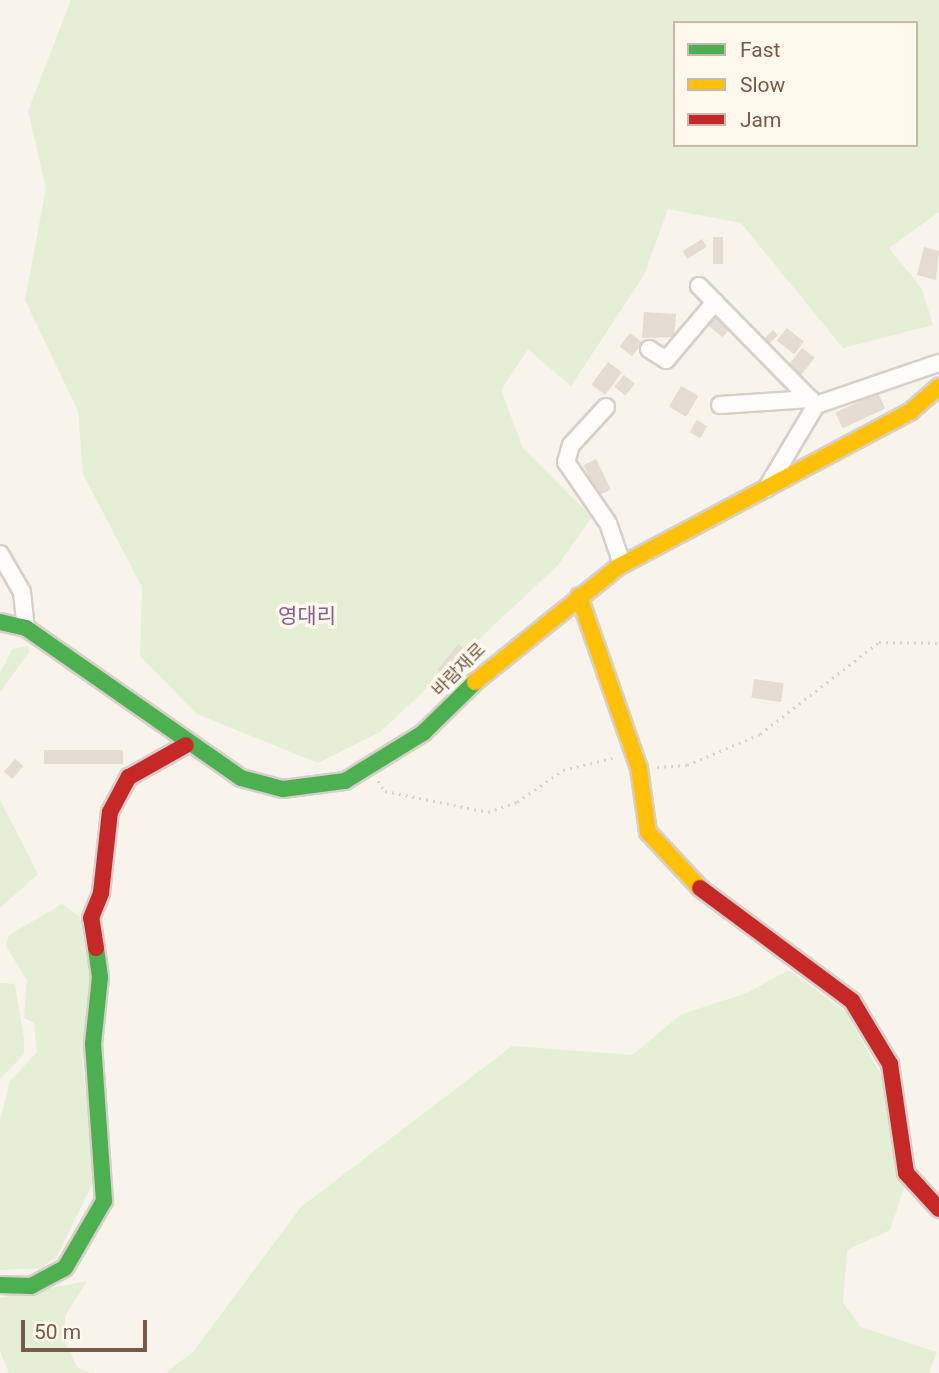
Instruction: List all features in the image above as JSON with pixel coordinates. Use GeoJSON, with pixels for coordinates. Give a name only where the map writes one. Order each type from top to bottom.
{"type":"FeatureCollection","features":[{"type":"Feature","properties":{"kind":"street"},"geometry":{"type":"LineString","coordinates":[[699,286],[813,402]]}},
{"type":"Feature","properties":{"kind":"street"},"geometry":{"type":"LineString","coordinates":[[649,349],[666,360],[715,302]]}},
{"type":"Feature","properties":{"kind":"street"},"geometry":{"type":"LineString","coordinates":[[720,405],[813,402],[939,363]]}},
{"type":"Feature","properties":{"kind":"street","name":"바람재로"},"geometry":{"type":"LineString","coordinates":[[0,622],[26,628],[186,745],[241,778],[283,789],[345,781],[423,733],[508,649],[622,564],[911,411],[939,387]]}},
{"type":"Feature","properties":{"kind":"street"},"geometry":{"type":"LineString","coordinates":[[766,489],[813,402]]}},
{"type":"Feature","properties":{"kind":"street"},"geometry":{"type":"LineString","coordinates":[[606,407],[571,445],[566,462],[608,523],[622,564]]}},
{"type":"Feature","properties":{"kind":"street"},"geometry":{"type":"LineString","coordinates":[[0,554],[22,592],[26,628]]}},
{"type":"Feature","properties":{"kind":"street"},"geometry":{"type":"LineString","coordinates":[[579,596],[637,762],[648,832],[657,849],[684,877],[771,936],[859,1012],[890,1064],[905,1134],[906,1173],[939,1209]]}},
{"type":"Feature","properties":{"kind":"street"},"geometry":{"type":"LineString","coordinates":[[0,1285],[31,1286],[65,1268],[104,1201],[93,1044],[100,977],[91,918],[100,893],[110,812],[129,776],[186,745]]}},
{"type":"Feature","properties":{"kind":"path"},"geometry":{"type":"LineString","coordinates":[[368,767],[385,791],[488,812],[517,802],[563,770],[637,762],[687,765],[733,750],[795,712],[879,642],[939,643]]}},
{"type":"Feature","properties":{"kind":"green space"},"geometry":{"type":"Polygon","coordinates":[[[71,0],[939,0],[939,212],[889,248],[922,289],[933,325],[843,348],[741,223],[668,209],[644,275],[571,386],[528,349],[501,390],[523,448],[592,517],[558,565],[380,732],[318,763],[197,714],[140,656],[142,587],[83,474],[78,411],[25,300],[46,188],[28,111],[71,0]]]}},
{"type":"Feature","properties":{"kind":"green space"},"geometry":{"type":"Polygon","coordinates":[[[28,646],[29,652],[0,692],[0,673],[12,649],[28,646]]]}},
{"type":"Feature","properties":{"kind":"green space"},"geometry":{"type":"Polygon","coordinates":[[[0,800],[38,874],[0,908],[0,800]]]}},
{"type":"Feature","properties":{"kind":"green space"},"geometry":{"type":"Polygon","coordinates":[[[62,904],[80,917],[91,981],[83,1067],[95,1178],[57,1256],[41,1268],[0,1270],[0,1121],[10,1081],[37,1052],[34,1023],[24,1018],[27,980],[6,946],[9,935],[62,904]]]}},
{"type":"Feature","properties":{"kind":"green space"},"geometry":{"type":"Polygon","coordinates":[[[789,970],[846,1012],[882,1077],[904,1188],[890,1230],[847,1250],[843,1303],[861,1327],[937,1352],[929,1373],[165,1373],[193,1352],[301,1207],[512,1046],[632,1055],[682,1014],[747,993],[789,970]]]}},
{"type":"Feature","properties":{"kind":"green space"},"geometry":{"type":"Polygon","coordinates":[[[0,983],[15,984],[24,1054],[0,1079],[0,983]]]}},
{"type":"Feature","properties":{"kind":"green space"},"geometry":{"type":"Polygon","coordinates":[[[87,1281],[65,1316],[65,1341],[77,1367],[90,1373],[9,1373],[0,1351],[0,1298],[87,1281]]]}},
{"type":"Feature","properties":{"kind":"building"},"geometry":{"type":"Polygon","coordinates":[[[713,237],[723,237],[723,264],[713,264],[713,237]]]}},
{"type":"Feature","properties":{"kind":"building"},"geometry":{"type":"Polygon","coordinates":[[[702,239],[707,247],[687,259],[682,251],[702,239]]]}},
{"type":"Feature","properties":{"kind":"building"},"geometry":{"type":"Polygon","coordinates":[[[924,247],[939,251],[936,280],[917,275],[924,247]]]}},
{"type":"Feature","properties":{"kind":"building"},"geometry":{"type":"Polygon","coordinates":[[[644,312],[676,314],[674,337],[642,338],[644,312]]]}},
{"type":"Feature","properties":{"kind":"building"},"geometry":{"type":"Polygon","coordinates":[[[712,314],[730,329],[723,337],[705,322],[712,314]]]}},
{"type":"Feature","properties":{"kind":"building"},"geometry":{"type":"Polygon","coordinates":[[[787,328],[804,342],[794,354],[777,340],[787,328]]]}},
{"type":"Feature","properties":{"kind":"building"},"geometry":{"type":"Polygon","coordinates":[[[773,330],[778,335],[767,346],[762,341],[773,330]]]}},
{"type":"Feature","properties":{"kind":"building"},"geometry":{"type":"Polygon","coordinates":[[[630,333],[643,343],[632,356],[620,346],[630,333]]]}},
{"type":"Feature","properties":{"kind":"building"},"geometry":{"type":"Polygon","coordinates":[[[802,348],[815,358],[799,378],[786,368],[802,348]]]}},
{"type":"Feature","properties":{"kind":"building"},"geometry":{"type":"Polygon","coordinates":[[[608,362],[622,372],[605,395],[592,385],[608,362]]]}},
{"type":"Feature","properties":{"kind":"building"},"geometry":{"type":"Polygon","coordinates":[[[624,375],[635,384],[625,395],[615,387],[624,375]]]}},
{"type":"Feature","properties":{"kind":"building"},"geometry":{"type":"Polygon","coordinates":[[[681,386],[698,396],[686,417],[669,407],[681,386]]]}},
{"type":"Feature","properties":{"kind":"building"},"geometry":{"type":"Polygon","coordinates":[[[878,393],[885,408],[843,428],[835,413],[878,393]]]}},
{"type":"Feature","properties":{"kind":"building"},"geometry":{"type":"Polygon","coordinates":[[[697,420],[707,426],[700,438],[690,432],[697,420]]]}},
{"type":"Feature","properties":{"kind":"building"},"geometry":{"type":"Polygon","coordinates":[[[596,459],[611,490],[598,496],[583,465],[596,459]]]}},
{"type":"Feature","properties":{"kind":"building"},"geometry":{"type":"Polygon","coordinates":[[[458,644],[471,654],[450,680],[438,670],[458,644]]]}},
{"type":"Feature","properties":{"kind":"building"},"geometry":{"type":"Polygon","coordinates":[[[754,679],[784,683],[781,702],[751,698],[754,679]]]}},
{"type":"Feature","properties":{"kind":"building"},"geometry":{"type":"Polygon","coordinates":[[[44,750],[123,750],[123,764],[44,764],[44,750]]]}},
{"type":"Feature","properties":{"kind":"building"},"geometry":{"type":"Polygon","coordinates":[[[15,759],[23,766],[12,779],[4,772],[15,759]]]}},
{"type":"Feature","properties":{"kind":"traffic: fast"},"geometry":{"type":"LineString","coordinates":[[0,622],[26,628],[241,778],[283,789],[345,781],[423,733],[475,682]]}},
{"type":"Feature","properties":{"kind":"traffic: fast"},"geometry":{"type":"LineString","coordinates":[[0,1285],[31,1286],[65,1268],[104,1201],[93,1044],[100,977],[96,948]]}},
{"type":"Feature","properties":{"kind":"traffic: slow"},"geometry":{"type":"LineString","coordinates":[[475,682],[618,567],[911,411],[939,387]]}},
{"type":"Feature","properties":{"kind":"traffic: slow"},"geometry":{"type":"LineString","coordinates":[[579,596],[639,768],[648,832],[700,888]]}},
{"type":"Feature","properties":{"kind":"traffic: jam"},"geometry":{"type":"LineString","coordinates":[[96,948],[91,918],[101,893],[110,812],[129,777],[186,745]]}},
{"type":"Feature","properties":{"kind":"traffic: jam"},"geometry":{"type":"LineString","coordinates":[[700,888],[852,1001],[890,1064],[906,1173],[939,1209]]}},
{"type":"Feature","properties":{"kind":"district","name":"영대리"},"geometry":{"type":"Point","coordinates":[307,616]}}]}
